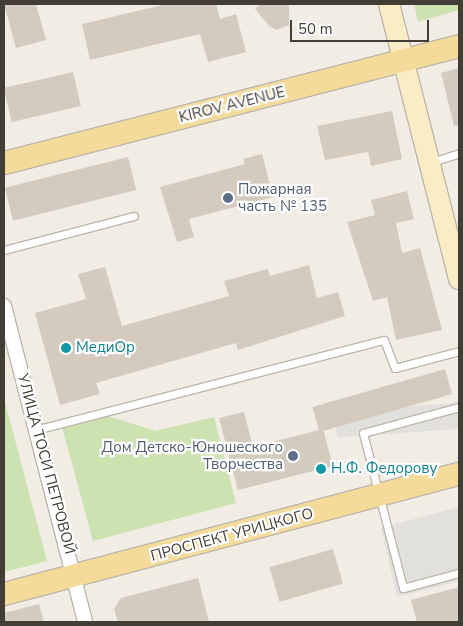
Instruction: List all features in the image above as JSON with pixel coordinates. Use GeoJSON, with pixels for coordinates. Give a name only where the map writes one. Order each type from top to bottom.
{"type":"FeatureCollection","features":[{"type":"Feature","properties":{"kind":"main road"},"geometry":{"type":"LineString","coordinates":[[389,4],[459,279]]}},
{"type":"Feature","properties":{"kind":"main road","name":"KIROV AVENUE"},"geometry":{"type":"LineString","coordinates":[[4,163],[459,46]]}},
{"type":"Feature","properties":{"kind":"main road","name":"ПРОСПЕКТ УРИЦКОГО"},"geometry":{"type":"LineString","coordinates":[[4,594],[459,474]]}},
{"type":"Feature","properties":{"kind":"street","name":"УЛИЦА ТОСИ ПЕТРОВОЙ"},"geometry":{"type":"LineString","coordinates":[[4,306],[39,430],[85,622]]}},
{"type":"Feature","properties":{"kind":"lane"},"geometry":{"type":"LineString","coordinates":[[429,163],[459,153]]}},
{"type":"Feature","properties":{"kind":"lane"},"geometry":{"type":"LineString","coordinates":[[4,250],[134,216]]}},
{"type":"Feature","properties":{"kind":"lane"},"geometry":{"type":"LineString","coordinates":[[39,430],[384,340],[395,368],[459,351]]}},
{"type":"Feature","properties":{"kind":"lane"},"geometry":{"type":"LineString","coordinates":[[459,407],[363,433],[403,588],[459,573]]}},
{"type":"Feature","properties":{"kind":"green space"},"geometry":{"type":"Polygon","coordinates":[[[414,4],[459,4],[459,10],[418,22],[414,4]]]}},
{"type":"Feature","properties":{"kind":"green space"},"geometry":{"type":"Polygon","coordinates":[[[4,398],[47,561],[4,572],[4,398]]]}},
{"type":"Feature","properties":{"kind":"green space"},"geometry":{"type":"Polygon","coordinates":[[[105,415],[155,431],[214,417],[236,503],[93,541],[62,427],[105,415]]]}},
{"type":"Feature","properties":{"kind":"shaded area"},"geometry":{"type":"Polygon","coordinates":[[[457,403],[459,429],[337,437],[335,412],[457,403]]]}},
{"type":"Feature","properties":{"kind":"shaded area"},"geometry":{"type":"Polygon","coordinates":[[[459,507],[459,581],[397,597],[381,528],[459,507]]]}},
{"type":"Feature","properties":{"kind":"building"},"geometry":{"type":"Polygon","coordinates":[[[4,4],[36,4],[46,40],[16,48],[4,4]]]}},
{"type":"Feature","properties":{"kind":"building"},"geometry":{"type":"Polygon","coordinates":[[[167,4],[216,4],[220,19],[236,14],[246,52],[208,62],[200,34],[90,60],[82,24],[167,4]]]}},
{"type":"Feature","properties":{"kind":"building"},"geometry":{"type":"Polygon","coordinates":[[[260,4],[289,4],[289,25],[277,30],[269,26],[255,9],[260,4]]]}},
{"type":"Feature","properties":{"kind":"building"},"geometry":{"type":"Polygon","coordinates":[[[459,68],[459,125],[454,126],[441,73],[459,68]]]}},
{"type":"Feature","properties":{"kind":"building"},"geometry":{"type":"Polygon","coordinates":[[[73,72],[81,106],[12,122],[4,88],[73,72]]]}},
{"type":"Feature","properties":{"kind":"building"},"geometry":{"type":"Polygon","coordinates":[[[392,111],[402,159],[371,166],[368,152],[325,160],[317,126],[392,111]]]}},
{"type":"Feature","properties":{"kind":"building"},"geometry":{"type":"Polygon","coordinates":[[[262,154],[273,197],[189,219],[194,237],[177,242],[160,187],[245,164],[243,159],[262,154]]]}},
{"type":"Feature","properties":{"kind":"building"},"geometry":{"type":"Polygon","coordinates":[[[128,157],[136,190],[13,221],[5,188],[128,157]]]}},
{"type":"Feature","properties":{"kind":"building"},"geometry":{"type":"Polygon","coordinates":[[[407,191],[414,219],[396,223],[402,253],[420,248],[442,330],[396,340],[387,297],[373,301],[347,222],[375,215],[371,200],[407,191]]]}},
{"type":"Feature","properties":{"kind":"building"},"geometry":{"type":"Polygon","coordinates":[[[309,265],[317,298],[338,292],[345,316],[238,350],[236,343],[96,383],[100,394],[60,405],[35,313],[86,299],[78,274],[105,267],[122,326],[229,296],[224,281],[268,269],[270,276],[309,265]]]}},
{"type":"Feature","properties":{"kind":"building"},"geometry":{"type":"Polygon","coordinates":[[[445,369],[452,394],[320,432],[312,407],[445,369]]]}},
{"type":"Feature","properties":{"kind":"building"},"geometry":{"type":"Polygon","coordinates":[[[244,412],[253,447],[323,429],[333,466],[238,490],[219,418],[244,412]]]}},
{"type":"Feature","properties":{"kind":"building"},"geometry":{"type":"Polygon","coordinates":[[[333,549],[343,584],[279,602],[270,567],[333,549]]]}},
{"type":"Feature","properties":{"kind":"building"},"geometry":{"type":"Polygon","coordinates":[[[198,578],[209,622],[118,622],[114,609],[121,598],[198,578]]]}},
{"type":"Feature","properties":{"kind":"building"},"geometry":{"type":"Polygon","coordinates":[[[459,587],[459,622],[417,622],[411,600],[459,587]]]}},
{"type":"Feature","properties":{"kind":"building"},"geometry":{"type":"Polygon","coordinates":[[[39,604],[44,622],[4,622],[4,613],[39,604]]]}},
{"type":"Feature","properties":{"kind":"place","name":"Пожарная часть № 135"},"geometry":{"type":"Point","coordinates":[228,198]}},
{"type":"Feature","properties":{"kind":"place","name":"МедиОр"},"geometry":{"type":"Point","coordinates":[66,348]}},
{"type":"Feature","properties":{"kind":"place","name":"Дом Детско-Юношеского Творчества"},"geometry":{"type":"Point","coordinates":[293,456]}},
{"type":"Feature","properties":{"kind":"place","name":"Н.Ф. Федорову"},"geometry":{"type":"Point","coordinates":[321,469]}}]}
